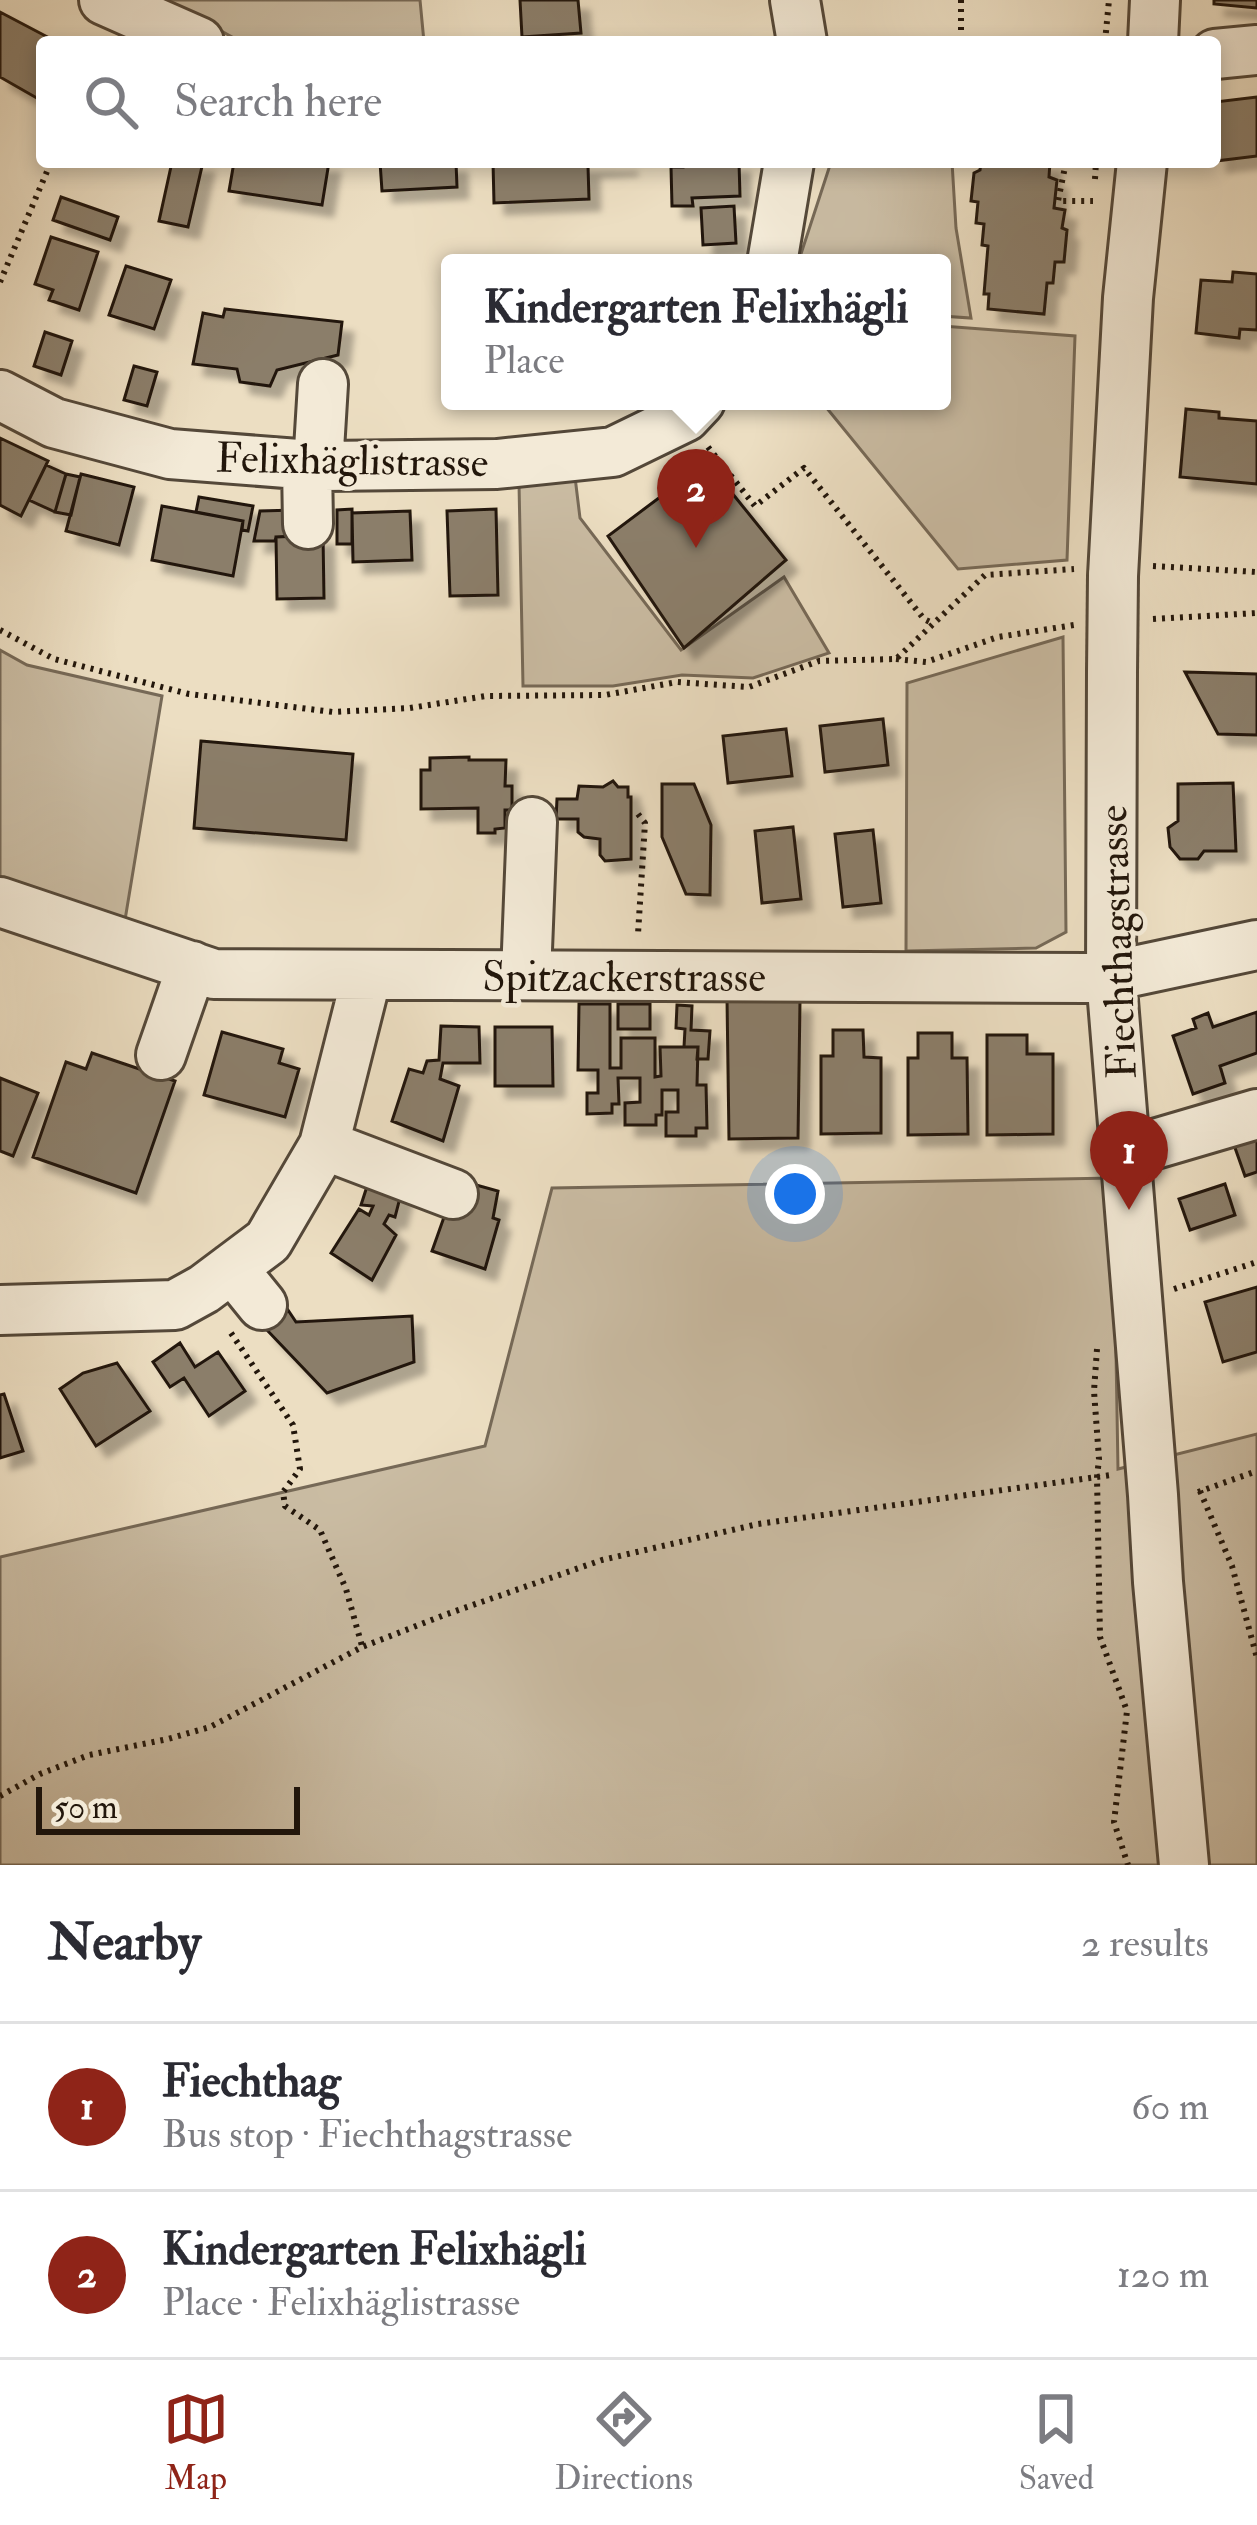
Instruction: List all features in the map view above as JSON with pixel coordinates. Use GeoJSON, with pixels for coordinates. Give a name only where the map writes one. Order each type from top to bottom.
{"type":"FeatureCollection","features":[{"type":"Feature","properties":{"kind":"street"},"geometry":{"type":"LineString","coordinates":[[104,0],[185,36]]}},
{"type":"Feature","properties":{"kind":"street"},"geometry":{"type":"LineString","coordinates":[[795,0],[801,36]]}},
{"type":"Feature","properties":{"kind":"street"},"geometry":{"type":"LineString","coordinates":[[1153,36],[1155,0]]}},
{"type":"Feature","properties":{"kind":"street"},"geometry":{"type":"LineString","coordinates":[[1221,53],[1257,50]]}},
{"type":"Feature","properties":{"kind":"street"},"geometry":{"type":"LineString","coordinates":[[774,254],[788,168]]}},
{"type":"Feature","properties":{"kind":"street","name":"Fiechthagstrasse"},"geometry":{"type":"LineString","coordinates":[[1141,168],[1128,298],[1114,570],[1111,976],[1184,1865]]}},
{"type":"Feature","properties":{"kind":"street"},"geometry":{"type":"LineString","coordinates":[[308,524],[323,384]]}},
{"type":"Feature","properties":{"kind":"street","name":"Felixhäglistrasse"},"geometry":{"type":"LineString","coordinates":[[0,395],[54,423],[170,454],[313,465],[497,464],[613,452],[690,410]]}},
{"type":"Feature","properties":{"kind":"street"},"geometry":{"type":"LineString","coordinates":[[526,975],[532,822]]}},
{"type":"Feature","properties":{"kind":"street","name":"Spitzackerstrasse"},"geometry":{"type":"LineString","coordinates":[[0,902],[214,974],[1111,976],[1257,945]]}},
{"type":"Feature","properties":{"kind":"street"},"geometry":{"type":"LineString","coordinates":[[161,1054],[192,966]]}},
{"type":"Feature","properties":{"kind":"street"},"geometry":{"type":"LineString","coordinates":[[0,1310],[175,1305],[233,1287],[268,1241],[324,1144],[367,975]]}},
{"type":"Feature","properties":{"kind":"street"},"geometry":{"type":"LineString","coordinates":[[1125,1150],[1257,1114]]}},
{"type":"Feature","properties":{"kind":"street"},"geometry":{"type":"LineString","coordinates":[[324,1144],[453,1194]]}},
{"type":"Feature","properties":{"kind":"path"},"geometry":{"type":"LineString","coordinates":[[961,0],[962,36]]}},
{"type":"Feature","properties":{"kind":"path"},"geometry":{"type":"LineString","coordinates":[[1106,36],[1109,0]]}},
{"type":"Feature","properties":{"kind":"path"},"geometry":{"type":"LineString","coordinates":[[0,282],[48,168]]}},
{"type":"Feature","properties":{"kind":"path"},"geometry":{"type":"LineString","coordinates":[[1065,168],[1058,201],[1094,201]]}},
{"type":"Feature","properties":{"kind":"path"},"geometry":{"type":"LineString","coordinates":[[693,410],[754,506],[804,469],[932,623]]}},
{"type":"Feature","properties":{"kind":"path"},"geometry":{"type":"LineString","coordinates":[[0,629],[54,658],[189,694],[333,712],[410,709],[486,696],[605,695],[677,682],[748,687],[818,661],[896,659],[985,575],[1257,572]]}},
{"type":"Feature","properties":{"kind":"path"},"geometry":{"type":"LineString","coordinates":[[636,976],[645,824],[638,814]]}},
{"type":"Feature","properties":{"kind":"path"},"geometry":{"type":"LineString","coordinates":[[1136,1301],[1257,1262]]}},
{"type":"Feature","properties":{"kind":"path"},"geometry":{"type":"LineString","coordinates":[[233,1287],[243,1355],[293,1425],[300,1468],[283,1492],[285,1505],[320,1530],[346,1589],[362,1647]]}},
{"type":"Feature","properties":{"kind":"path"},"geometry":{"type":"LineString","coordinates":[[0,1796],[89,1755],[210,1726],[362,1647],[602,1560],[758,1524],[1097,1477],[1200,1491],[1257,1471]]}},
{"type":"Feature","properties":{"kind":"path"},"geometry":{"type":"LineString","coordinates":[[1097,1477],[1100,1637],[1127,1711],[1114,1822],[1128,1865]]}},
{"type":"Feature","properties":{"kind":"path"},"geometry":{"type":"LineString","coordinates":[[1200,1491],[1232,1566],[1257,1658]]}},
{"type":"Feature","properties":{"kind":"shaded area"},"geometry":{"type":"Polygon","coordinates":[[[166,0],[420,0],[423,36],[230,36],[166,0]]]}},
{"type":"Feature","properties":{"kind":"shaded area"},"geometry":{"type":"Polygon","coordinates":[[[829,168],[952,168],[956,228],[971,318],[951,317],[951,254],[801,254],[829,168]]]}},
{"type":"Feature","properties":{"kind":"shaded area"},"geometry":{"type":"Polygon","coordinates":[[[951,327],[1075,336],[1067,560],[958,569],[828,410],[951,410],[951,327]]]}},
{"type":"Feature","properties":{"kind":"shaded area"},"geometry":{"type":"Polygon","coordinates":[[[575,477],[580,518],[681,650],[784,577],[829,653],[753,678],[682,675],[613,686],[523,686],[519,483],[575,477]]]}},
{"type":"Feature","properties":{"kind":"shaded area"},"geometry":{"type":"Polygon","coordinates":[[[1063,637],[1066,932],[1036,948],[906,951],[907,683],[1063,637]]]}},
{"type":"Feature","properties":{"kind":"shaded area"},"geometry":{"type":"Polygon","coordinates":[[[0,650],[27,665],[162,696],[124,926],[0,889],[0,650]]]}},
{"type":"Feature","properties":{"kind":"shaded area"},"geometry":{"type":"Polygon","coordinates":[[[1113,1178],[1118,1469],[1257,1434],[1257,1865],[0,1865],[0,1557],[485,1446],[552,1188],[1113,1178]]]}},
{"type":"Feature","properties":{"kind":"building"},"geometry":{"type":"Polygon","coordinates":[[[520,0],[578,0],[581,33],[522,36],[520,0]]]}},
{"type":"Feature","properties":{"kind":"building"},"geometry":{"type":"Polygon","coordinates":[[[1214,0],[1257,0],[1257,8],[1214,4],[1214,0]]]}},
{"type":"Feature","properties":{"kind":"building"},"geometry":{"type":"Polygon","coordinates":[[[0,12],[46,36],[36,36],[36,98],[0,77],[0,12]]]}},
{"type":"Feature","properties":{"kind":"building"},"geometry":{"type":"Polygon","coordinates":[[[1257,97],[1257,156],[1221,160],[1221,101],[1257,97]]]}},
{"type":"Feature","properties":{"kind":"building"},"geometry":{"type":"Polygon","coordinates":[[[171,168],[202,168],[188,227],[159,221],[171,168]]]}},
{"type":"Feature","properties":{"kind":"building"},"geometry":{"type":"Polygon","coordinates":[[[233,168],[328,168],[322,205],[229,191],[233,168]]]}},
{"type":"Feature","properties":{"kind":"building"},"geometry":{"type":"Polygon","coordinates":[[[380,168],[456,168],[457,187],[382,191],[380,168]]]}},
{"type":"Feature","properties":{"kind":"building"},"geometry":{"type":"Polygon","coordinates":[[[493,168],[588,168],[589,199],[494,203],[493,168]]]}},
{"type":"Feature","properties":{"kind":"building"},"geometry":{"type":"Polygon","coordinates":[[[671,168],[739,168],[740,196],[692,198],[693,206],[672,206],[671,168]]]}},
{"type":"Feature","properties":{"kind":"building"},"geometry":{"type":"Polygon","coordinates":[[[1050,168],[1049,177],[1057,180],[1054,208],[1065,210],[1062,228],[1067,230],[1064,262],[1055,262],[1044,314],[988,309],[989,294],[984,294],[988,246],[982,245],[984,224],[976,223],[978,202],[971,201],[974,173],[1050,168]]]}},
{"type":"Feature","properties":{"kind":"building"},"geometry":{"type":"Polygon","coordinates":[[[61,197],[118,217],[110,240],[53,220],[61,197]]]}},
{"type":"Feature","properties":{"kind":"building"},"geometry":{"type":"Polygon","coordinates":[[[734,206],[736,243],[703,245],[701,208],[734,206]]]}},
{"type":"Feature","properties":{"kind":"building"},"geometry":{"type":"Polygon","coordinates":[[[51,237],[98,252],[79,310],[49,300],[53,290],[35,284],[51,237]]]}},
{"type":"Feature","properties":{"kind":"building"},"geometry":{"type":"Polygon","coordinates":[[[126,266],[171,280],[154,329],[109,315],[126,266]]]}},
{"type":"Feature","properties":{"kind":"building"},"geometry":{"type":"Polygon","coordinates":[[[1233,272],[1257,274],[1257,330],[1240,329],[1239,338],[1196,333],[1201,280],[1232,282],[1233,272]]]}},
{"type":"Feature","properties":{"kind":"building"},"geometry":{"type":"Polygon","coordinates":[[[225,309],[342,322],[338,355],[277,370],[270,386],[240,382],[237,369],[193,364],[203,313],[223,317],[225,309]]]}},
{"type":"Feature","properties":{"kind":"building"},"geometry":{"type":"Polygon","coordinates":[[[45,332],[72,341],[61,375],[34,366],[45,332]]]}},
{"type":"Feature","properties":{"kind":"building"},"geometry":{"type":"Polygon","coordinates":[[[134,366],[157,372],[147,406],[124,400],[134,366]]]}},
{"type":"Feature","properties":{"kind":"building"},"geometry":{"type":"Polygon","coordinates":[[[1186,409],[1257,421],[1257,484],[1180,477],[1186,409]]]}},
{"type":"Feature","properties":{"kind":"building"},"geometry":{"type":"Polygon","coordinates":[[[0,438],[48,461],[21,516],[0,505],[0,438]]]}},
{"type":"Feature","properties":{"kind":"building"},"geometry":{"type":"Polygon","coordinates":[[[707,462],[786,560],[684,648],[608,536],[707,462]]]}},
{"type":"Feature","properties":{"kind":"building"},"geometry":{"type":"Polygon","coordinates":[[[46,465],[66,474],[55,512],[29,500],[46,465]]]}},
{"type":"Feature","properties":{"kind":"building"},"geometry":{"type":"Polygon","coordinates":[[[66,474],[80,477],[71,515],[55,512],[66,474]]]}},
{"type":"Feature","properties":{"kind":"building"},"geometry":{"type":"Polygon","coordinates":[[[81,474],[134,487],[119,545],[66,531],[81,474]]]}},
{"type":"Feature","properties":{"kind":"building"},"geometry":{"type":"Polygon","coordinates":[[[199,497],[253,506],[248,531],[242,530],[243,521],[196,512],[199,497]]]}},
{"type":"Feature","properties":{"kind":"building"},"geometry":{"type":"Polygon","coordinates":[[[162,506],[243,521],[233,576],[152,560],[162,506]]]}},
{"type":"Feature","properties":{"kind":"building"},"geometry":{"type":"Polygon","coordinates":[[[352,509],[352,544],[337,544],[337,510],[352,509]]]}},
{"type":"Feature","properties":{"kind":"building"},"geometry":{"type":"Polygon","coordinates":[[[496,509],[498,595],[450,596],[447,511],[496,509]]]}},
{"type":"Feature","properties":{"kind":"building"},"geometry":{"type":"Polygon","coordinates":[[[295,510],[295,536],[254,541],[260,511],[295,510]]]}},
{"type":"Feature","properties":{"kind":"building"},"geometry":{"type":"Polygon","coordinates":[[[410,511],[412,560],[353,562],[352,513],[410,511]]]}},
{"type":"Feature","properties":{"kind":"building"},"geometry":{"type":"Polygon","coordinates":[[[323,535],[324,598],[277,599],[276,537],[323,535]]]}},
{"type":"Feature","properties":{"kind":"building"},"geometry":{"type":"Polygon","coordinates":[[[1185,672],[1257,674],[1257,735],[1218,734],[1185,672]]]}},
{"type":"Feature","properties":{"kind":"building"},"geometry":{"type":"Polygon","coordinates":[[[883,719],[888,765],[825,772],[820,726],[883,719]]]}},
{"type":"Feature","properties":{"kind":"building"},"geometry":{"type":"Polygon","coordinates":[[[786,729],[792,776],[728,783],[723,736],[786,729]]]}},
{"type":"Feature","properties":{"kind":"building"},"geometry":{"type":"Polygon","coordinates":[[[201,741],[353,754],[346,840],[194,828],[201,741]]]}},
{"type":"Feature","properties":{"kind":"building"},"geometry":{"type":"Polygon","coordinates":[[[430,758],[506,760],[505,786],[512,786],[512,810],[505,810],[505,828],[495,833],[478,833],[478,808],[421,809],[421,770],[430,770],[430,758]]]}},
{"type":"Feature","properties":{"kind":"building"},"geometry":{"type":"Polygon","coordinates":[[[613,781],[618,787],[628,787],[631,797],[631,859],[605,861],[600,839],[578,832],[578,819],[556,819],[557,799],[577,799],[579,786],[603,787],[613,781]]]}},
{"type":"Feature","properties":{"kind":"building"},"geometry":{"type":"Polygon","coordinates":[[[1233,783],[1236,851],[1204,851],[1198,859],[1180,859],[1170,847],[1168,828],[1178,821],[1178,784],[1233,783]]]}},
{"type":"Feature","properties":{"kind":"building"},"geometry":{"type":"Polygon","coordinates":[[[662,784],[694,784],[711,825],[710,895],[686,894],[662,837],[662,784]]]}},
{"type":"Feature","properties":{"kind":"building"},"geometry":{"type":"Polygon","coordinates":[[[793,827],[801,899],[762,903],[755,831],[793,827]]]}},
{"type":"Feature","properties":{"kind":"building"},"geometry":{"type":"Polygon","coordinates":[[[873,830],[881,903],[843,907],[835,834],[873,830]]]}},
{"type":"Feature","properties":{"kind":"building"},"geometry":{"type":"Polygon","coordinates":[[[727,998],[800,1001],[798,1138],[729,1139],[727,998]]]}},
{"type":"Feature","properties":{"kind":"building"},"geometry":{"type":"Polygon","coordinates":[[[579,1004],[610,1004],[610,1068],[621,1068],[621,1038],[655,1038],[655,1077],[661,1076],[660,1047],[698,1047],[697,1085],[706,1085],[707,1128],[696,1128],[696,1136],[666,1136],[666,1112],[678,1112],[678,1090],[662,1090],[662,1115],[656,1115],[656,1125],[625,1125],[625,1103],[640,1102],[640,1078],[618,1078],[619,1104],[612,1104],[612,1113],[587,1114],[587,1093],[598,1093],[598,1070],[578,1070],[579,1004]]]}},
{"type":"Feature","properties":{"kind":"building"},"geometry":{"type":"Polygon","coordinates":[[[618,1004],[650,1004],[650,1029],[618,1029],[618,1004]]]}},
{"type":"Feature","properties":{"kind":"building"},"geometry":{"type":"Polygon","coordinates":[[[677,1005],[692,1006],[691,1030],[710,1031],[708,1059],[697,1059],[698,1047],[684,1047],[685,1029],[676,1028],[677,1005]]]}},
{"type":"Feature","properties":{"kind":"building"},"geometry":{"type":"Polygon","coordinates":[[[1257,1012],[1257,1053],[1220,1066],[1225,1083],[1193,1094],[1173,1036],[1196,1028],[1193,1019],[1208,1013],[1213,1027],[1257,1012]]]}},
{"type":"Feature","properties":{"kind":"building"},"geometry":{"type":"Polygon","coordinates":[[[441,1026],[479,1027],[480,1063],[443,1063],[440,1079],[459,1086],[443,1141],[392,1121],[409,1069],[423,1073],[427,1061],[439,1060],[441,1026]]]}},
{"type":"Feature","properties":{"kind":"building"},"geometry":{"type":"Polygon","coordinates":[[[495,1027],[552,1027],[553,1086],[495,1086],[495,1027]]]}},
{"type":"Feature","properties":{"kind":"building"},"geometry":{"type":"Polygon","coordinates":[[[833,1030],[863,1030],[864,1057],[881,1058],[881,1133],[821,1134],[821,1056],[833,1056],[833,1030]]]}},
{"type":"Feature","properties":{"kind":"building"},"geometry":{"type":"Polygon","coordinates":[[[222,1032],[283,1049],[279,1063],[299,1069],[285,1117],[204,1095],[222,1032]]]}},
{"type":"Feature","properties":{"kind":"building"},"geometry":{"type":"Polygon","coordinates":[[[918,1033],[952,1033],[952,1058],[967,1058],[968,1134],[908,1135],[908,1058],[918,1058],[918,1033]]]}},
{"type":"Feature","properties":{"kind":"building"},"geometry":{"type":"Polygon","coordinates":[[[987,1035],[1027,1035],[1027,1054],[1053,1054],[1053,1134],[987,1135],[987,1035]]]}},
{"type":"Feature","properties":{"kind":"building"},"geometry":{"type":"Polygon","coordinates":[[[92,1053],[175,1081],[136,1193],[33,1157],[66,1062],[86,1069],[92,1053]]]}},
{"type":"Feature","properties":{"kind":"building"},"geometry":{"type":"Polygon","coordinates":[[[0,1078],[38,1093],[13,1156],[0,1151],[0,1078]]]}},
{"type":"Feature","properties":{"kind":"building"},"geometry":{"type":"Polygon","coordinates":[[[1257,1132],[1257,1172],[1245,1176],[1234,1145],[1257,1132]]]}},
{"type":"Feature","properties":{"kind":"building"},"geometry":{"type":"Polygon","coordinates":[[[370,1177],[403,1186],[395,1217],[389,1215],[384,1224],[396,1235],[372,1280],[331,1253],[359,1209],[369,1215],[373,1206],[361,1205],[370,1177]]]}},
{"type":"Feature","properties":{"kind":"building"},"geometry":{"type":"Polygon","coordinates":[[[469,1183],[498,1191],[493,1218],[499,1220],[485,1269],[432,1251],[449,1203],[469,1183]]]}},
{"type":"Feature","properties":{"kind":"building"},"geometry":{"type":"Polygon","coordinates":[[[1225,1184],[1235,1215],[1190,1230],[1179,1199],[1225,1184]]]}},
{"type":"Feature","properties":{"kind":"building"},"geometry":{"type":"Polygon","coordinates":[[[1257,1287],[1257,1352],[1223,1362],[1205,1302],[1257,1287]]]}},
{"type":"Feature","properties":{"kind":"building"},"geometry":{"type":"Polygon","coordinates":[[[288,1310],[296,1322],[412,1316],[414,1362],[327,1393],[265,1328],[288,1310]]]}},
{"type":"Feature","properties":{"kind":"building"},"geometry":{"type":"Polygon","coordinates":[[[180,1343],[195,1367],[218,1352],[245,1391],[209,1416],[184,1378],[170,1387],[153,1362],[180,1343]]]}},
{"type":"Feature","properties":{"kind":"building"},"geometry":{"type":"Polygon","coordinates":[[[117,1363],[150,1411],[96,1446],[60,1389],[83,1373],[117,1363]]]}},
{"type":"Feature","properties":{"kind":"building"},"geometry":{"type":"Polygon","coordinates":[[[4,1394],[23,1451],[0,1458],[0,1395],[4,1394]]]}},
{"type":"Feature","properties":{"kind":"place","name":"Kindergarten Felixhägli"},"geometry":{"type":"Point","coordinates":[696,548]}},
{"type":"Feature","properties":{"kind":"place","name":"Fiechthag"},"geometry":{"type":"Point","coordinates":[1129,1210]}}]}
